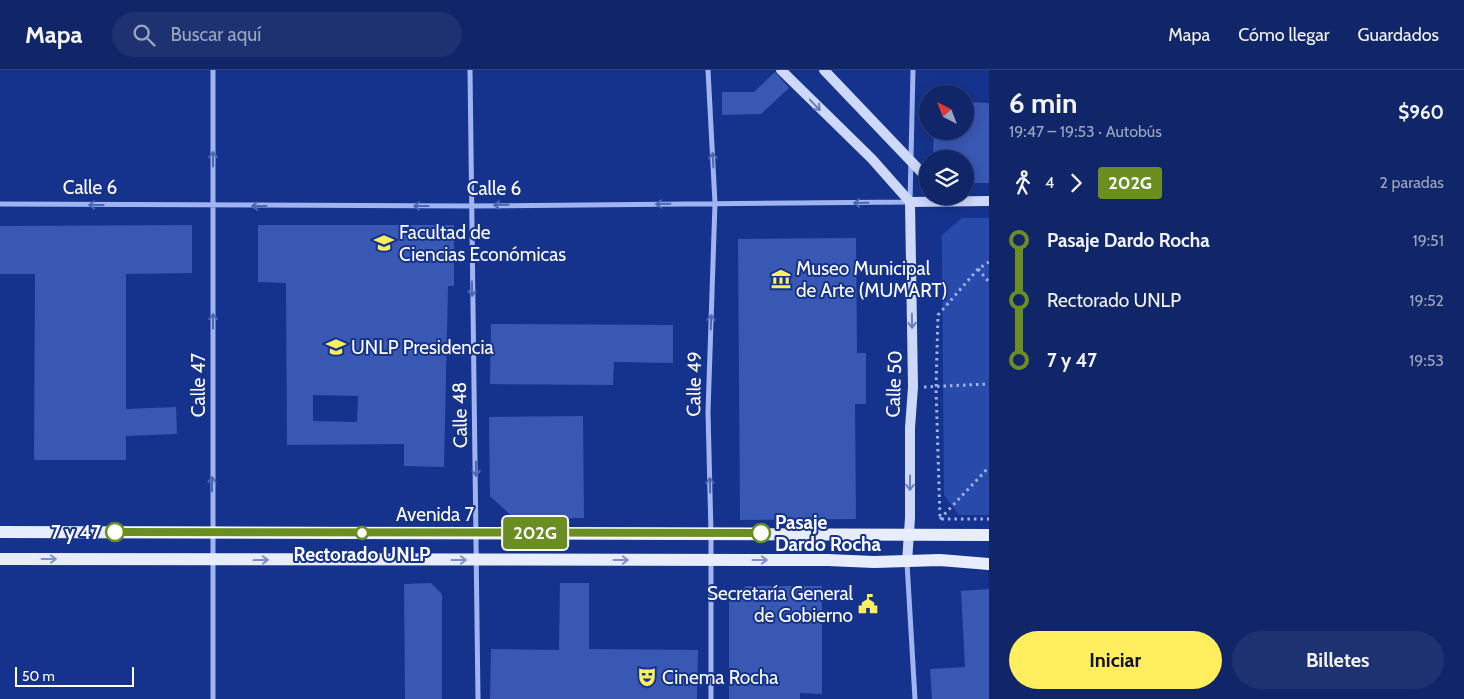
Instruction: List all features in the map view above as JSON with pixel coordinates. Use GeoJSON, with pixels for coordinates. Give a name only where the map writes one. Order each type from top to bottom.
{"type":"FeatureCollection","features":[{"type":"Feature","properties":{"kind":"main road"},"geometry":{"type":"LineString","coordinates":[[781,70],[872,159],[910,202]]}},
{"type":"Feature","properties":{"kind":"main road"},"geometry":{"type":"LineString","coordinates":[[824,70],[919,169]]}},
{"type":"Feature","properties":{"kind":"main road","name":"Calle 6"},"geometry":{"type":"LineString","coordinates":[[974,200],[989,201]]}},
{"type":"Feature","properties":{"kind":"main road","name":"Calle 6"},"geometry":{"type":"LineString","coordinates":[[910,202],[919,201]]}},
{"type":"Feature","properties":{"kind":"main road","name":"Calle 50"},"geometry":{"type":"LineString","coordinates":[[907,562],[910,428],[914,387],[910,202]]}},
{"type":"Feature","properties":{"kind":"main road","name":"Avenida 7"},"geometry":{"type":"LineString","coordinates":[[0,532],[989,535]]}},
{"type":"Feature","properties":{"kind":"main road"},"geometry":{"type":"LineString","coordinates":[[0,559],[907,562],[940,560],[989,564]]}},
{"type":"Feature","properties":{"kind":"street","name":"Calle 47"},"geometry":{"type":"LineString","coordinates":[[213,70],[213,699]]}},
{"type":"Feature","properties":{"kind":"street","name":"Calle 48"},"geometry":{"type":"LineString","coordinates":[[470,70],[470,206],[478,533],[478,699]]}},
{"type":"Feature","properties":{"kind":"street","name":"Calle 49"},"geometry":{"type":"LineString","coordinates":[[708,70],[715,203],[708,412],[711,533],[711,699]]}},
{"type":"Feature","properties":{"kind":"street","name":"Calle 50"},"geometry":{"type":"LineString","coordinates":[[910,202],[913,70]]}},
{"type":"Feature","properties":{"kind":"street","name":"Calle 6"},"geometry":{"type":"LineString","coordinates":[[0,204],[470,206],[910,202]]}},
{"type":"Feature","properties":{"kind":"street","name":"Calle 50"},"geometry":{"type":"LineString","coordinates":[[907,562],[915,699]]}},
{"type":"Feature","properties":{"kind":"path"},"geometry":{"type":"LineString","coordinates":[[940,519],[936,388],[938,316],[978,268],[989,262]]}},
{"type":"Feature","properties":{"kind":"path"},"geometry":{"type":"LineString","coordinates":[[978,268],[989,282]]}},
{"type":"Feature","properties":{"kind":"path"},"geometry":{"type":"LineString","coordinates":[[914,387],[936,388],[988,385],[989,379]]}},
{"type":"Feature","properties":{"kind":"path"},"geometry":{"type":"LineString","coordinates":[[940,519],[989,467]]}},
{"type":"Feature","properties":{"kind":"path"},"geometry":{"type":"LineString","coordinates":[[940,519],[989,519]]}},
{"type":"Feature","properties":{"kind":"shaded area"},"geometry":{"type":"Polygon","coordinates":[[[962,218],[989,218],[989,515],[959,515],[944,495],[942,235],[962,218]]]}},
{"type":"Feature","properties":{"kind":"building"},"geometry":{"type":"Polygon","coordinates":[[[775,72],[789,88],[761,114],[722,115],[722,92],[754,92],[775,72]]]}},
{"type":"Feature","properties":{"kind":"building"},"geometry":{"type":"Polygon","coordinates":[[[974,102],[989,103],[989,183],[974,183],[974,150],[933,150],[934,140],[974,140],[974,102]]]}},
{"type":"Feature","properties":{"kind":"building"},"geometry":{"type":"Polygon","coordinates":[[[192,225],[192,273],[126,274],[126,409],[176,407],[177,434],[126,436],[126,460],[34,460],[35,274],[0,274],[0,226],[192,225]]]}},
{"type":"Feature","properties":{"kind":"building"},"geometry":{"type":"Polygon","coordinates":[[[258,225],[454,225],[454,286],[448,286],[444,467],[404,466],[404,444],[287,445],[286,283],[258,282],[258,225]],[[313,395],[313,421],[357,422],[358,396],[313,395]]]}},
{"type":"Feature","properties":{"kind":"building","name":"Pasaje Dardo Rocha"},"geometry":{"type":"Polygon","coordinates":[[[856,238],[857,353],[866,353],[866,404],[855,404],[856,519],[740,520],[738,239],[856,238]]]}},
{"type":"Feature","properties":{"kind":"building"},"geometry":{"type":"Polygon","coordinates":[[[491,324],[673,325],[673,363],[614,362],[613,385],[490,384],[491,324]]]}},
{"type":"Feature","properties":{"kind":"building"},"geometry":{"type":"Polygon","coordinates":[[[583,416],[584,518],[515,519],[490,496],[489,417],[583,416]]]}},
{"type":"Feature","properties":{"kind":"building"},"geometry":{"type":"Polygon","coordinates":[[[431,583],[442,594],[442,699],[405,699],[404,584],[431,583]]]}},
{"type":"Feature","properties":{"kind":"building"},"geometry":{"type":"Polygon","coordinates":[[[560,583],[589,583],[589,649],[698,650],[697,699],[490,699],[491,649],[559,650],[560,583]]]}},
{"type":"Feature","properties":{"kind":"building"},"geometry":{"type":"Polygon","coordinates":[[[746,586],[822,586],[822,694],[800,693],[800,699],[729,699],[729,602],[746,586]]]}},
{"type":"Feature","properties":{"kind":"building"},"geometry":{"type":"Polygon","coordinates":[[[989,589],[989,699],[932,699],[930,669],[965,667],[961,591],[989,589]]]}},
{"type":"Feature","properties":{"kind":"bus line","name":"202G"},"geometry":{"type":"LineString","coordinates":[[115,532],[761,533]]}},
{"type":"Feature","properties":{"kind":"place","name":"Facultad de Ciencias Económicas"},"geometry":{"type":"Point","coordinates":[384,243]}},
{"type":"Feature","properties":{"kind":"place","name":"Museo Municipal de Arte (MUMART)"},"geometry":{"type":"Point","coordinates":[781,279]}},
{"type":"Feature","properties":{"kind":"place","name":"UNLP Presidencia"},"geometry":{"type":"Point","coordinates":[336,347]}},
{"type":"Feature","properties":{"kind":"place","name":"7 y 47"},"geometry":{"type":"Point","coordinates":[115,532]}},
{"type":"Feature","properties":{"kind":"place","name":"Rectorado UNLP"},"geometry":{"type":"Point","coordinates":[362,533]}},
{"type":"Feature","properties":{"kind":"place","name":"Pasaje Dardo Rocha"},"geometry":{"type":"Point","coordinates":[761,533]}},
{"type":"Feature","properties":{"kind":"place","name":"Secretaría General de Gobierno"},"geometry":{"type":"Point","coordinates":[868,604]}},
{"type":"Feature","properties":{"kind":"place","name":"Cinema Rocha"},"geometry":{"type":"Point","coordinates":[647,677]}}]}
